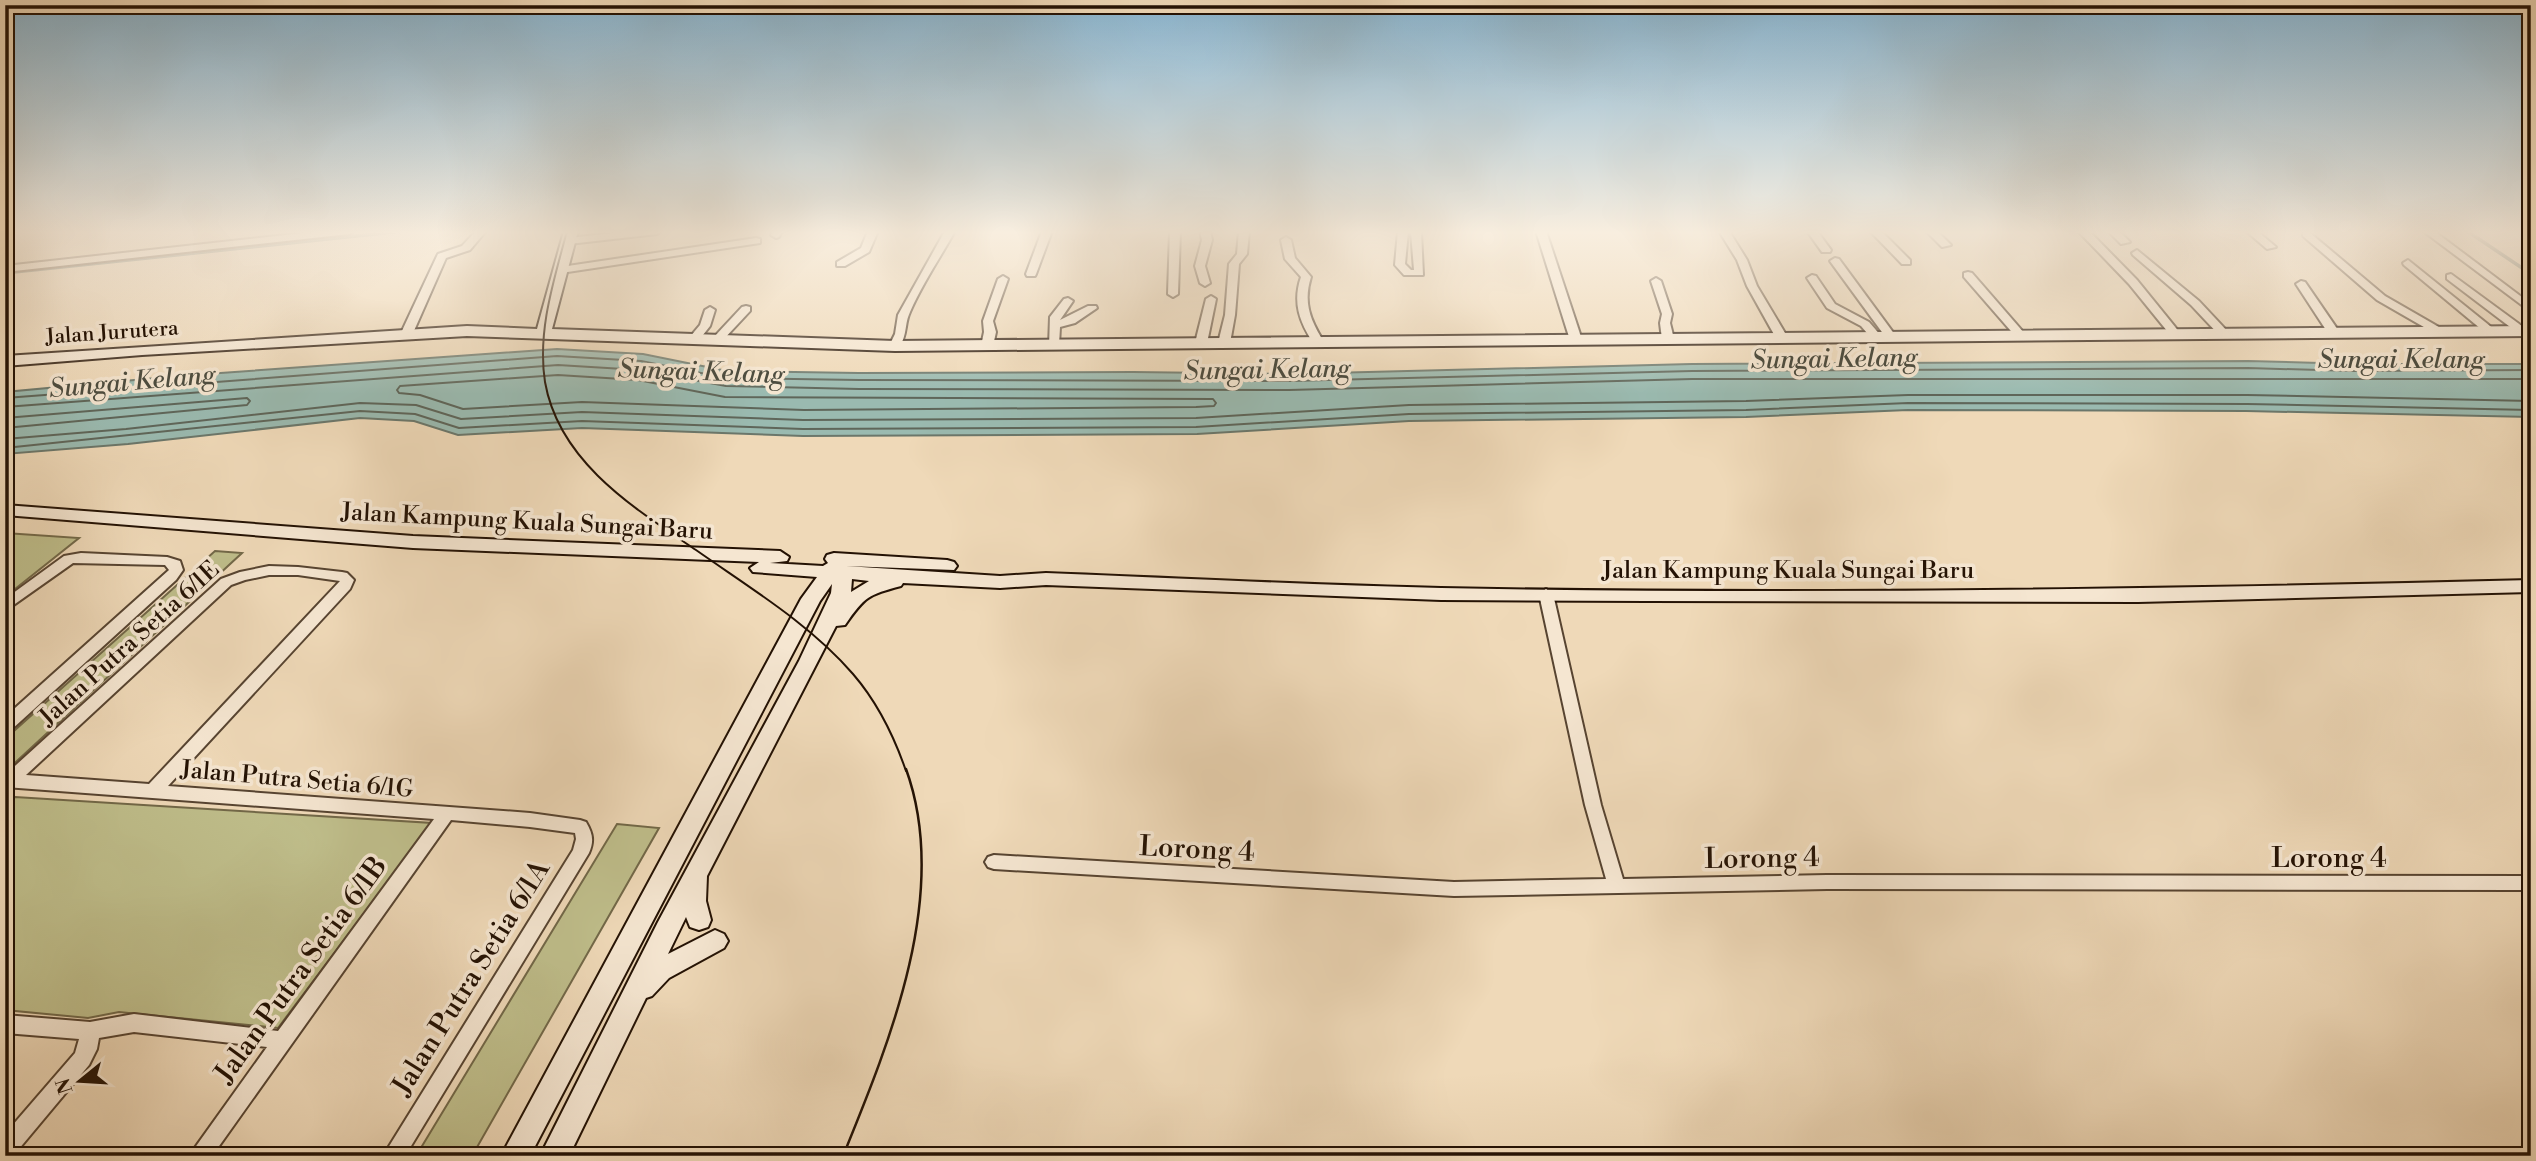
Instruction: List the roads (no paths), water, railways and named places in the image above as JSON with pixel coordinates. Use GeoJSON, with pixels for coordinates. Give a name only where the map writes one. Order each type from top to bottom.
{"type":"FeatureCollection","features":[{"type":"Feature","properties":{"kind":"street"},"geometry":{"type":"LineString","coordinates":[[407,333],[429,285]]}},
{"type":"Feature","properties":{"kind":"street"},"geometry":{"type":"LineString","coordinates":[[542,333],[556,285]]}},
{"type":"Feature","properties":{"kind":"street"},"geometry":{"type":"LineString","coordinates":[[895,346],[901,334],[903,315],[920,285]]}},
{"type":"Feature","properties":{"kind":"street"},"geometry":{"type":"LineString","coordinates":[[987,346],[990,332],[988,321],[1001,285]]}},
{"type":"Feature","properties":{"kind":"street"},"geometry":{"type":"LineString","coordinates":[[1173,285],[1173,294]]}},
{"type":"Feature","properties":{"kind":"street"},"geometry":{"type":"LineString","coordinates":[[1224,343],[1232,285]]}},
{"type":"Feature","properties":{"kind":"street"},"geometry":{"type":"LineString","coordinates":[[1303,285],[1300,298],[1303,317],[1318,342]]}},
{"type":"Feature","properties":{"kind":"street"},"geometry":{"type":"LineString","coordinates":[[1558,285],[1576,340]]}},
{"type":"Feature","properties":{"kind":"street"},"geometry":{"type":"LineString","coordinates":[[1657,285],[1667,314],[1665,323],[1668,339]]}},
{"type":"Feature","properties":{"kind":"street"},"geometry":{"type":"LineString","coordinates":[[1752,285],[1782,338]]}},
{"type":"Feature","properties":{"kind":"street"},"geometry":{"type":"LineString","coordinates":[[1817,285],[1831,306],[1866,324],[1884,337]]}},
{"type":"Feature","properties":{"kind":"street"},"geometry":{"type":"LineString","coordinates":[[1851,285],[1884,337]]}},
{"type":"Feature","properties":{"kind":"street"},"geometry":{"type":"LineString","coordinates":[[1977,285],[2021,336]]}},
{"type":"Feature","properties":{"kind":"street"},"geometry":{"type":"LineString","coordinates":[[2136,285],[2176,335]]}},
{"type":"Feature","properties":{"kind":"street"},"geometry":{"type":"LineString","coordinates":[[2175,285],[2225,334]]}},
{"type":"Feature","properties":{"kind":"street"},"geometry":{"type":"LineString","coordinates":[[2302,285],[2334,333]]}},
{"type":"Feature","properties":{"kind":"street"},"geometry":{"type":"LineString","coordinates":[[2366,285],[2381,298],[2440,332]]}},
{"type":"Feature","properties":{"kind":"street"},"geometry":{"type":"LineString","coordinates":[[2435,285],[2491,332]]}},
{"type":"Feature","properties":{"kind":"street"},"geometry":{"type":"LineString","coordinates":[[2463,285],[2527,331]]}},
{"type":"Feature","properties":{"kind":"street"},"geometry":{"type":"LineString","coordinates":[[2500,285],[2531,309]]}},
{"type":"Feature","properties":{"kind":"street"},"geometry":{"type":"LineString","coordinates":[[1201,343],[1211,299]]}},
{"type":"Feature","properties":{"kind":"street"},"geometry":{"type":"LineString","coordinates":[[1053,345],[1058,313],[1068,301]]}},
{"type":"Feature","properties":{"kind":"street"},"geometry":{"type":"LineString","coordinates":[[1055,325],[1070,321],[1092,308]]}},
{"type":"Feature","properties":{"kind":"street"},"geometry":{"type":"LineString","coordinates":[[718,339],[746,309]]}},
{"type":"Feature","properties":{"kind":"street"},"geometry":{"type":"LineString","coordinates":[[695,338],[705,326],[710,310]]}},
{"type":"Feature","properties":{"kind":"street","name":"Jalan Jurutera"},"geometry":{"type":"LineString","coordinates":[[5,361],[407,333],[542,333],[895,346],[987,346],[2527,331]]}},
{"type":"Feature","properties":{"kind":"street","name":"Jalan Kampung Kuala Sungai Baru"},"geometry":{"type":"LineString","coordinates":[[5,510],[413,542],[708,554],[1018,571],[1046,579]]}},
{"type":"Feature","properties":{"kind":"street","name":"Jalan Kampung Kuala Sungai Baru"},"geometry":{"type":"LineString","coordinates":[[530,547],[641,562],[1000,582],[1046,579],[1441,594],[2125,596],[2531,586]]}},
{"type":"Feature","properties":{"kind":"street"},"geometry":{"type":"LineString","coordinates":[[554,1156],[698,868],[809,661],[841,593],[843,580],[838,572],[809,564],[732,559],[708,554]]}},
{"type":"Feature","properties":{"kind":"street"},"geometry":{"type":"LineString","coordinates":[[5,606],[60,563],[81,557],[167,561],[175,564],[176,570],[5,726]]}},
{"type":"Feature","properties":{"kind":"street"},"geometry":{"type":"LineString","coordinates":[[514,1156],[811,599],[826,579],[838,572],[875,567],[982,569]]}},
{"type":"Feature","properties":{"kind":"street"},"geometry":{"type":"LineString","coordinates":[[760,568],[784,574],[798,582],[801,590],[801,599],[776,664]]}},
{"type":"Feature","properties":{"kind":"street","name":"Jalan Putra Setia 6/1E"},"geometry":{"type":"LineString","coordinates":[[8,782],[226,582],[255,571],[309,572],[342,576],[347,580],[345,586],[152,792]]}},
{"type":"Feature","properties":{"kind":"street"},"geometry":{"type":"LineString","coordinates":[[809,661],[850,602],[873,586],[887,582],[1000,582]]}},
{"type":"Feature","properties":{"kind":"street"},"geometry":{"type":"LineString","coordinates":[[1546,594],[1593,805],[1616,884]]}},
{"type":"Feature","properties":{"kind":"street","name":"Jalan Putra Setia 6/1G"},"geometry":{"type":"LineString","coordinates":[[8,782],[580,827]]}},
{"type":"Feature","properties":{"kind":"street","name":"Jalan Putra Setia 6/1B"},"geometry":{"type":"LineString","coordinates":[[199,1156],[446,815]]}},
{"type":"Feature","properties":{"kind":"street","name":"Jalan Putra Setia 6/1A"},"geometry":{"type":"LineString","coordinates":[[393,1156],[580,853],[585,843],[585,833],[580,827]]}},
{"type":"Feature","properties":{"kind":"street","name":"Lorong 4"},"geometry":{"type":"LineString","coordinates":[[994,862],[1454,889],[1616,884],[2531,883]]}},
{"type":"Feature","properties":{"kind":"street"},"geometry":{"type":"LineString","coordinates":[[698,868],[694,901],[699,920]]}},
{"type":"Feature","properties":{"kind":"street"},"geometry":{"type":"LineString","coordinates":[[654,893],[657,913],[667,929]]}},
{"type":"Feature","properties":{"kind":"street"},"geometry":{"type":"LineString","coordinates":[[620,957],[667,929]]}},
{"type":"Feature","properties":{"kind":"street"},"geometry":{"type":"LineString","coordinates":[[631,1000],[660,970],[715,941]]}},
{"type":"Feature","properties":{"kind":"street"},"geometry":{"type":"LineString","coordinates":[[5,1024],[90,1031],[134,1023],[284,1040]]}},
{"type":"Feature","properties":{"kind":"street"},"geometry":{"type":"LineString","coordinates":[[5,1150],[82,1059],[90,1031]]}},
{"type":"Feature","properties":{"kind":"water","name":"Sungai Kelang"},"geometry":{"type":"Polygon","coordinates":[[[557,349],[643,354],[727,371],[859,373],[1289,374],[1692,364],[2248,361],[2531,364],[2531,417],[2246,411],[1908,410],[1746,417],[1409,421],[1197,434],[803,436],[582,428],[458,435],[414,421],[360,418],[128,444],[5,454],[5,392],[178,376],[557,349]]]}},
{"type":"Feature","properties":{"kind":"tram line"},"geometry":{"type":"LineString","coordinates":[[553,285],[545,325],[543,363],[553,410],[566,436],[602,480],[625,499],[779,608],[836,656],[878,708],[906,771]]}},
{"type":"Feature","properties":{"kind":"tram line"},"geometry":{"type":"LineString","coordinates":[[843,1156],[895,1016],[909,966],[918,916],[922,866],[918,817],[906,769]]}}]}
